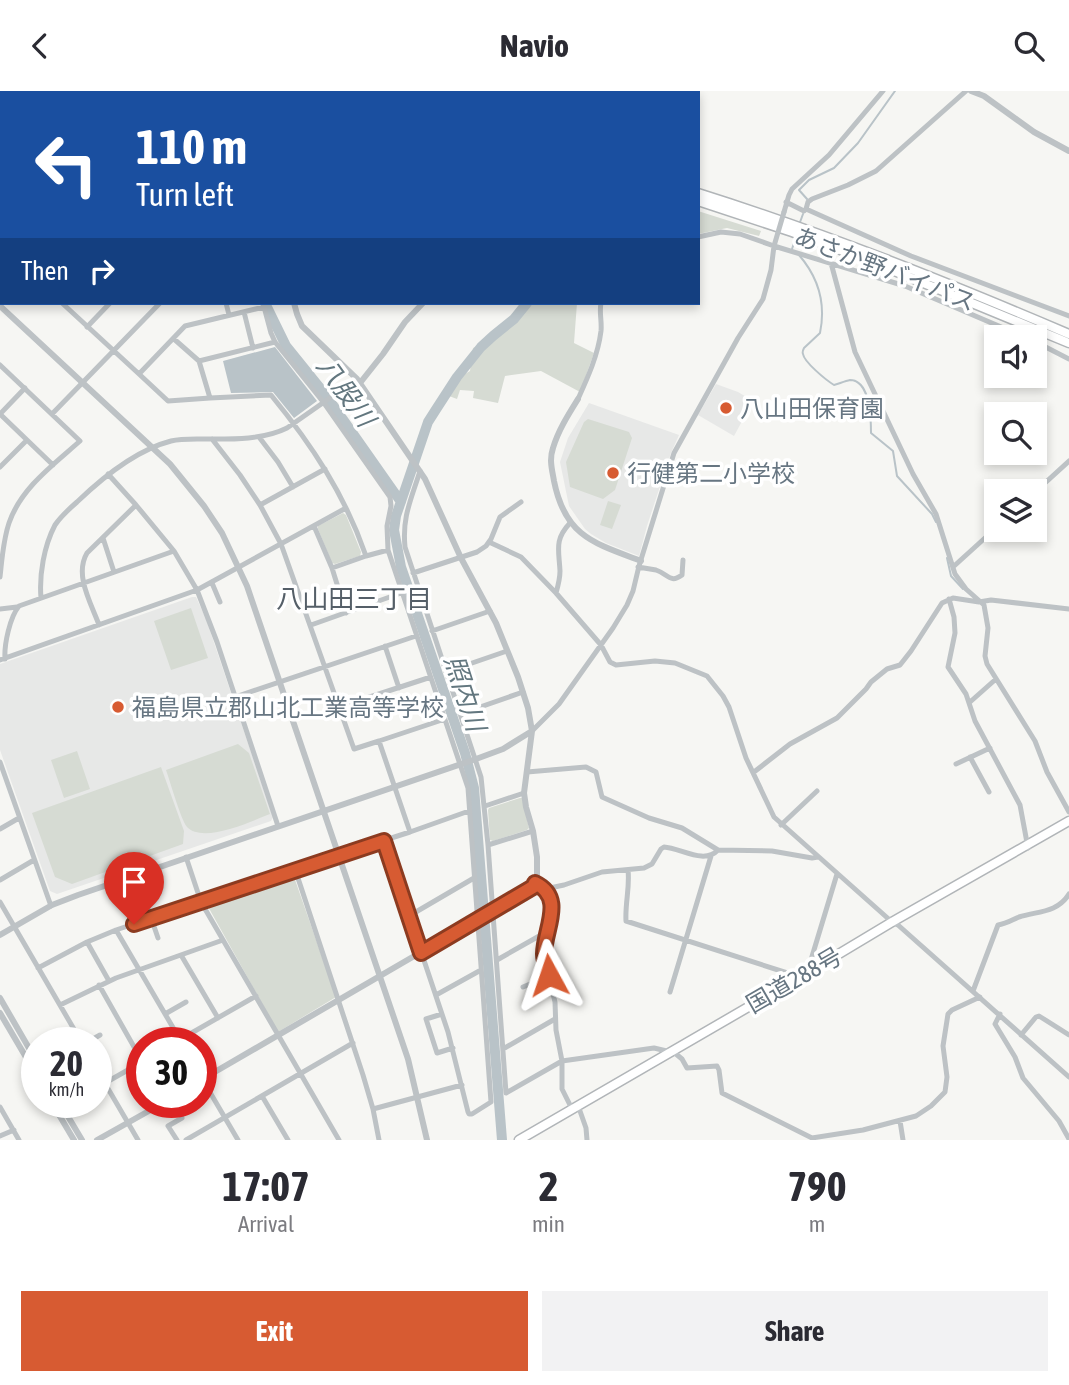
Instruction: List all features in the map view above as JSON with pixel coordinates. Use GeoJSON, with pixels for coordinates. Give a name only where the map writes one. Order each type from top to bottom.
{"type":"FeatureCollection","features":[{"type":"Feature","properties":{"kind":"highway","name":"あさか野バイパス"},"geometry":{"type":"LineString","coordinates":[[700,194],[884,258],[1069,334]]}},
{"type":"Feature","properties":{"kind":"highway","name":"あさか野バイパス"},"geometry":{"type":"LineString","coordinates":[[700,202],[870,261],[1069,345]]}},
{"type":"Feature","properties":{"kind":"highway","name":"国道288号"},"geometry":{"type":"LineString","coordinates":[[674,1053],[1069,822]]}},
{"type":"Feature","properties":{"kind":"highway","name":"国道288号"},"geometry":{"type":"LineString","coordinates":[[528,1140],[895,923]]}},
{"type":"Feature","properties":{"kind":"highway","name":"国道288号"},"geometry":{"type":"LineString","coordinates":[[519,1140],[576,1110]]}},
{"type":"Feature","properties":{"kind":"street"},"geometry":{"type":"LineString","coordinates":[[0,935],[51,906],[78,895],[476,759],[515,743],[532,731],[559,704],[630,598],[674,453],[738,338],[763,299],[774,246],[789,195],[795,186],[830,155],[883,91]]}},
{"type":"Feature","properties":{"kind":"street"},"geometry":{"type":"LineString","coordinates":[[806,209],[812,199],[876,171],[966,91]]}},
{"type":"Feature","properties":{"kind":"street"},"geometry":{"type":"LineString","coordinates":[[971,91],[981,92],[1034,132],[1069,151]]}},
{"type":"Feature","properties":{"kind":"street"},"geometry":{"type":"LineString","coordinates":[[786,202],[911,256],[1069,316]]}},
{"type":"Feature","properties":{"kind":"street"},"geometry":{"type":"LineString","coordinates":[[700,237],[731,232],[746,236],[905,286],[996,325]]}},
{"type":"Feature","properties":{"kind":"street"},"geometry":{"type":"LineString","coordinates":[[831,263],[855,352],[913,474],[936,514],[955,574],[966,589],[982,601],[988,628],[986,661],[1035,741],[1047,772],[1069,812]]}},
{"type":"Feature","properties":{"kind":"street"},"geometry":{"type":"LineString","coordinates":[[64,305],[168,401],[271,395],[326,469],[346,507],[366,556]]}},
{"type":"Feature","properties":{"kind":"street"},"geometry":{"type":"LineString","coordinates":[[87,327],[108,305]]}},
{"type":"Feature","properties":{"kind":"street"},"geometry":{"type":"LineString","coordinates":[[52,414],[158,305]]}},
{"type":"Feature","properties":{"kind":"street"},"geometry":{"type":"LineString","coordinates":[[226,305],[229,315]]}},
{"type":"Feature","properties":{"kind":"street"},"geometry":{"type":"LineString","coordinates":[[139,374],[186,327],[264,305],[275,342],[324,403],[390,497],[388,550],[468,788],[491,1102],[474,1113],[469,1114],[453,1048],[384,841]]}},
{"type":"Feature","properties":{"kind":"street"},"geometry":{"type":"LineString","coordinates":[[217,1071],[533,887],[538,868],[524,793],[532,731],[523,692],[490,611],[461,558],[420,471],[358,381],[302,326],[295,305]]}},
{"type":"Feature","properties":{"kind":"street"},"geometry":{"type":"LineString","coordinates":[[41,598],[45,556],[57,523],[108,474],[153,448],[171,441],[259,437],[278,433],[358,381],[383,354],[404,322],[422,305]]}},
{"type":"Feature","properties":{"kind":"street"},"geometry":{"type":"LineString","coordinates":[[601,305],[601,329],[591,369],[556,440],[550,460],[558,501],[570,523],[586,537],[659,571],[670,579],[677,579],[682,575],[683,559]]}},
{"type":"Feature","properties":{"kind":"street"},"geometry":{"type":"LineString","coordinates":[[0,306],[170,464],[222,533],[239,568],[280,683],[408,1059],[426,1140]]}},
{"type":"Feature","properties":{"kind":"street"},"geometry":{"type":"LineString","coordinates":[[244,312],[253,348]]}},
{"type":"Feature","properties":{"kind":"street"},"geometry":{"type":"LineString","coordinates":[[174,339],[199,361],[210,398]]}},
{"type":"Feature","properties":{"kind":"street"},"geometry":{"type":"LineString","coordinates":[[199,361],[275,342]]}},
{"type":"Feature","properties":{"kind":"street"},"geometry":{"type":"LineString","coordinates":[[1047,348],[1069,359]]}},
{"type":"Feature","properties":{"kind":"street"},"geometry":{"type":"LineString","coordinates":[[0,365],[80,441],[30,486],[19,501],[9,524],[0,577]]}},
{"type":"Feature","properties":{"kind":"street"},"geometry":{"type":"LineString","coordinates":[[25,388],[0,414],[53,465]]}},
{"type":"Feature","properties":{"kind":"street"},"geometry":{"type":"LineString","coordinates":[[259,437],[293,487]]}},
{"type":"Feature","properties":{"kind":"street"},"geometry":{"type":"LineString","coordinates":[[212,439],[260,505],[281,544],[354,749],[445,719]]}},
{"type":"Feature","properties":{"kind":"street"},"geometry":{"type":"LineString","coordinates":[[0,467],[27,440]]}},
{"type":"Feature","properties":{"kind":"street"},"geometry":{"type":"LineString","coordinates":[[1047,481],[1069,461]]}},
{"type":"Feature","properties":{"kind":"street"},"geometry":{"type":"LineString","coordinates":[[260,505],[326,469]]}},
{"type":"Feature","properties":{"kind":"street"},"geometry":{"type":"LineString","coordinates":[[420,471],[407,507],[404,523],[405,547],[481,778],[506,1093],[562,1061],[654,1048],[674,1053],[682,1059],[687,1068],[717,1066],[722,1093],[812,1139],[846,1134],[922,1113],[944,1095],[947,1077],[943,1046],[948,1014],[980,997]]}},
{"type":"Feature","properties":{"kind":"street"},"geometry":{"type":"LineString","coordinates":[[108,474],[174,551],[197,590],[214,632],[278,826]]}},
{"type":"Feature","properties":{"kind":"street"},"geometry":{"type":"LineString","coordinates":[[413,573],[477,552],[489,542],[499,518],[521,502]]}},
{"type":"Feature","properties":{"kind":"street"},"geometry":{"type":"LineString","coordinates":[[99,625],[83,583],[82,561],[136,505]]}},
{"type":"Feature","properties":{"kind":"street"},"geometry":{"type":"LineString","coordinates":[[2,659],[197,590],[346,507]]}},
{"type":"Feature","properties":{"kind":"street"},"geometry":{"type":"LineString","coordinates":[[0,522],[9,524]]}},
{"type":"Feature","properties":{"kind":"street"},"geometry":{"type":"LineString","coordinates":[[556,593],[560,574],[558,544],[570,523]]}},
{"type":"Feature","properties":{"kind":"street"},"geometry":{"type":"LineString","coordinates":[[314,526],[332,568],[346,613]]}},
{"type":"Feature","properties":{"kind":"street"},"geometry":{"type":"LineString","coordinates":[[103,538],[114,572]]}},
{"type":"Feature","properties":{"kind":"street"},"geometry":{"type":"LineString","coordinates":[[953,567],[984,539]]}},
{"type":"Feature","properties":{"kind":"street"},"geometry":{"type":"LineString","coordinates":[[489,542],[521,557],[601,645],[610,662],[615,665],[655,661],[675,663],[705,674],[726,701],[746,758],[774,817],[781,825],[1069,1077]]}},
{"type":"Feature","properties":{"kind":"street"},"geometry":{"type":"LineString","coordinates":[[332,568],[388,550]]}},
{"type":"Feature","properties":{"kind":"street"},"geometry":{"type":"LineString","coordinates":[[0,609],[17,607],[174,551]]}},
{"type":"Feature","properties":{"kind":"street"},"geometry":{"type":"LineString","coordinates":[[212,583],[220,602]]}},
{"type":"Feature","properties":{"kind":"street"},"geometry":{"type":"LineString","coordinates":[[311,625],[401,593]]}},
{"type":"Feature","properties":{"kind":"street"},"geometry":{"type":"LineString","coordinates":[[754,772],[790,744],[836,718],[871,682],[887,669],[900,665],[940,606],[949,599],[991,600],[1069,609]]}},
{"type":"Feature","properties":{"kind":"street"},"geometry":{"type":"LineString","coordinates":[[949,599],[955,633],[948,665],[964,690],[975,721],[1021,808],[1027,847]]}},
{"type":"Feature","properties":{"kind":"street"},"geometry":{"type":"LineString","coordinates":[[2,659],[9,627],[17,607]]}},
{"type":"Feature","properties":{"kind":"street"},"geometry":{"type":"LineString","coordinates":[[432,631],[490,611]]}},
{"type":"Feature","properties":{"kind":"street"},"geometry":{"type":"LineString","coordinates":[[235,697],[416,636]]}},
{"type":"Feature","properties":{"kind":"street"},"geometry":{"type":"LineString","coordinates":[[385,646],[399,688]]}},
{"type":"Feature","properties":{"kind":"street"},"geometry":{"type":"LineString","coordinates":[[446,672],[507,651]]}},
{"type":"Feature","properties":{"kind":"street"},"geometry":{"type":"LineString","coordinates":[[340,708],[432,677]]}},
{"type":"Feature","properties":{"kind":"street"},"geometry":{"type":"LineString","coordinates":[[970,702],[996,680]]}},
{"type":"Feature","properties":{"kind":"street"},"geometry":{"type":"LineString","coordinates":[[460,714],[523,692]]}},
{"type":"Feature","properties":{"kind":"street"},"geometry":{"type":"LineString","coordinates":[[379,741],[410,832]]}},
{"type":"Feature","properties":{"kind":"street"},"geometry":{"type":"LineString","coordinates":[[956,764],[990,748]]}},
{"type":"Feature","properties":{"kind":"street"},"geometry":{"type":"LineString","coordinates":[[970,757],[989,792]]}},
{"type":"Feature","properties":{"kind":"street"},"geometry":{"type":"LineString","coordinates":[[0,762],[51,906]]}},
{"type":"Feature","properties":{"kind":"street"},"geometry":{"type":"LineString","coordinates":[[527,772],[586,768],[596,772],[602,797],[649,818],[682,828],[719,850],[772,851],[818,857]]}},
{"type":"Feature","properties":{"kind":"street"},"geometry":{"type":"LineString","coordinates":[[781,825],[817,791]]}},
{"type":"Feature","properties":{"kind":"street"},"geometry":{"type":"LineString","coordinates":[[485,806],[524,793]]}},
{"type":"Feature","properties":{"kind":"street"},"geometry":{"type":"LineString","coordinates":[[38,968],[59,955],[117,930],[469,811]]}},
{"type":"Feature","properties":{"kind":"street"},"geometry":{"type":"LineString","coordinates":[[0,829],[19,818]]}},
{"type":"Feature","properties":{"kind":"street"},"geometry":{"type":"LineString","coordinates":[[488,845],[533,831]]}},
{"type":"Feature","properties":{"kind":"street"},"geometry":{"type":"LineString","coordinates":[[545,889],[601,872],[644,869],[650,866],[661,849],[666,847],[711,856]]}},
{"type":"Feature","properties":{"kind":"street"},"geometry":{"type":"LineString","coordinates":[[670,992],[711,856],[719,850]]}},
{"type":"Feature","properties":{"kind":"street"},"geometry":{"type":"LineString","coordinates":[[186,857],[201,902],[339,1140]]}},
{"type":"Feature","properties":{"kind":"street"},"geometry":{"type":"LineString","coordinates":[[0,880],[34,860]]}},
{"type":"Feature","properties":{"kind":"street"},"geometry":{"type":"LineString","coordinates":[[295,869],[353,1043],[373,1109],[379,1140]]}},
{"type":"Feature","properties":{"kind":"street"},"geometry":{"type":"LineString","coordinates":[[628,870],[630,887],[626,921],[804,975],[837,874]]}},
{"type":"Feature","properties":{"kind":"street"},"geometry":{"type":"LineString","coordinates":[[136,874],[158,938]]}},
{"type":"Feature","properties":{"kind":"street"},"geometry":{"type":"LineString","coordinates":[[409,916],[474,879]]}},
{"type":"Feature","properties":{"kind":"street"},"geometry":{"type":"LineString","coordinates":[[535,883],[545,889],[552,909],[544,955],[555,1002],[562,1061],[562,1089],[586,1128],[587,1140]]}},
{"type":"Feature","properties":{"kind":"street"},"geometry":{"type":"LineString","coordinates":[[973,991],[998,925],[1056,908],[1069,894]]}},
{"type":"Feature","properties":{"kind":"street"},"geometry":{"type":"LineString","coordinates":[[0,902],[74,1027]]}},
{"type":"Feature","properties":{"kind":"street"},"geometry":{"type":"LineString","coordinates":[[117,930],[172,1027]]}},
{"type":"Feature","properties":{"kind":"street"},"geometry":{"type":"LineString","coordinates":[[497,960],[548,931]]}},
{"type":"Feature","properties":{"kind":"street"},"geometry":{"type":"LineString","coordinates":[[60,1005],[139,969],[223,940]]}},
{"type":"Feature","properties":{"kind":"street"},"geometry":{"type":"LineString","coordinates":[[87,942],[109,981]]}},
{"type":"Feature","properties":{"kind":"street"},"geometry":{"type":"LineString","coordinates":[[181,955],[218,1018]]}},
{"type":"Feature","properties":{"kind":"street"},"geometry":{"type":"LineString","coordinates":[[436,995],[481,970]]}},
{"type":"Feature","properties":{"kind":"street"},"geometry":{"type":"LineString","coordinates":[[523,987],[549,975]]}},
{"type":"Feature","properties":{"kind":"street"},"geometry":{"type":"LineString","coordinates":[[99,985],[126,1033]]}},
{"type":"Feature","properties":{"kind":"street"},"geometry":{"type":"LineString","coordinates":[[203,1027],[256,996]]}},
{"type":"Feature","properties":{"kind":"street"},"geometry":{"type":"LineString","coordinates":[[0,997],[21,1034]]}},
{"type":"Feature","properties":{"kind":"street"},"geometry":{"type":"LineString","coordinates":[[165,1014],[186,1002]]}},
{"type":"Feature","properties":{"kind":"street"},"geometry":{"type":"LineString","coordinates":[[0,1013],[21,1049]]}},
{"type":"Feature","properties":{"kind":"street"},"geometry":{"type":"LineString","coordinates":[[442,1014],[426,1019],[437,1052],[453,1048]]}},
{"type":"Feature","properties":{"kind":"street"},"geometry":{"type":"LineString","coordinates":[[1000,1014],[995,1024],[1015,1057],[1021,1074],[1059,1121],[1069,1139]]}},
{"type":"Feature","properties":{"kind":"street"},"geometry":{"type":"LineString","coordinates":[[1021,1035],[1036,1017],[1040,1016],[1069,1035]]}},
{"type":"Feature","properties":{"kind":"street"},"geometry":{"type":"LineString","coordinates":[[503,1049],[555,1019]]}},
{"type":"Feature","properties":{"kind":"street"},"geometry":{"type":"LineString","coordinates":[[187,1140],[353,1043]]}},
{"type":"Feature","properties":{"kind":"street"},"geometry":{"type":"LineString","coordinates":[[373,1109],[462,1085]]}},
{"type":"Feature","properties":{"kind":"street"},"geometry":{"type":"LineString","coordinates":[[112,1095],[138,1140]]}},
{"type":"Feature","properties":{"kind":"street"},"geometry":{"type":"LineString","coordinates":[[262,1096],[288,1140]]}},
{"type":"Feature","properties":{"kind":"street"},"geometry":{"type":"LineString","coordinates":[[217,1104],[238,1140]]}},
{"type":"Feature","properties":{"kind":"street"},"geometry":{"type":"LineString","coordinates":[[0,1107],[19,1140]]}},
{"type":"Feature","properties":{"kind":"street"},"geometry":{"type":"LineString","coordinates":[[61,1118],[74,1140]]}},
{"type":"Feature","properties":{"kind":"street"},"geometry":{"type":"LineString","coordinates":[[69,1118],[82,1140]]}},
{"type":"Feature","properties":{"kind":"street"},"geometry":{"type":"LineString","coordinates":[[97,1140],[137,1118]]}},
{"type":"Feature","properties":{"kind":"street"},"geometry":{"type":"LineString","coordinates":[[177,1140],[168,1126],[181,1118]]}},
{"type":"Feature","properties":{"kind":"street"},"geometry":{"type":"LineString","coordinates":[[900,1121],[903,1140]]}},
{"type":"Feature","properties":{"kind":"street"},"geometry":{"type":"LineString","coordinates":[[0,1136],[13,1130]]}},
{"type":"Feature","properties":{"kind":"shaded area"},"geometry":{"type":"Polygon","coordinates":[[[700,212],[761,231],[759,236],[727,228],[700,234],[700,212]]]}},
{"type":"Feature","properties":{"kind":"shaded area"},"geometry":{"type":"Polygon","coordinates":[[[530,305],[577,305],[574,343],[594,353],[580,392],[541,371],[505,376],[498,403],[473,398],[474,391],[460,390],[457,399],[449,396],[458,378],[470,371],[473,348],[491,340],[519,320],[530,305]]]}},
{"type":"Feature","properties":{"kind":"shaded area"},"geometry":{"type":"Polygon","coordinates":[[[275,347],[317,401],[294,418],[273,392],[231,393],[223,361],[275,347]]]}},
{"type":"Feature","properties":{"kind":"shaded area","name":"八山田保育園"},"geometry":{"type":"Polygon","coordinates":[[[716,384],[753,401],[734,436],[698,415],[716,384]]]}},
{"type":"Feature","properties":{"kind":"shaded area","name":"行健第二小学校"},"geometry":{"type":"Polygon","coordinates":[[[589,403],[679,435],[639,556],[591,534],[569,506],[560,462],[568,438],[589,403]]]}},
{"type":"Feature","properties":{"kind":"shaded area"},"geometry":{"type":"Polygon","coordinates":[[[588,419],[629,432],[632,438],[615,490],[603,499],[570,487],[566,462],[584,422],[588,419]]]}},
{"type":"Feature","properties":{"kind":"shaded area"},"geometry":{"type":"Polygon","coordinates":[[[608,501],[621,505],[612,529],[600,525],[608,501]]]}},
{"type":"Feature","properties":{"kind":"shaded area"},"geometry":{"type":"Polygon","coordinates":[[[343,513],[361,552],[360,556],[335,564],[332,563],[318,526],[343,513]]]}},
{"type":"Feature","properties":{"kind":"shaded area","name":"福島県立郡山北工業高等学校"},"geometry":{"type":"Polygon","coordinates":[[[196,597],[206,619],[273,817],[271,821],[57,894],[50,891],[0,750],[0,664],[196,597]]]}},
{"type":"Feature","properties":{"kind":"shaded area"},"geometry":{"type":"Polygon","coordinates":[[[191,608],[208,658],[171,670],[154,621],[191,608]]]}},
{"type":"Feature","properties":{"kind":"shaded area"},"geometry":{"type":"Polygon","coordinates":[[[238,744],[249,753],[270,814],[216,832],[194,832],[185,823],[166,770],[238,744]]]}},
{"type":"Feature","properties":{"kind":"shaded area"},"geometry":{"type":"Polygon","coordinates":[[[77,751],[90,789],[64,798],[51,760],[77,751]]]}},
{"type":"Feature","properties":{"kind":"shaded area"},"geometry":{"type":"Polygon","coordinates":[[[161,767],[184,831],[183,844],[72,884],[55,877],[32,813],[161,767]]]}},
{"type":"Feature","properties":{"kind":"shaded area"},"geometry":{"type":"Polygon","coordinates":[[[520,798],[529,828],[490,840],[489,808],[520,798]]]}},
{"type":"Feature","properties":{"kind":"shaded area"},"geometry":{"type":"Polygon","coordinates":[[[293,874],[336,997],[278,1032],[206,903],[293,874]]]}},
{"type":"Feature","properties":{"kind":"waterway"},"geometry":{"type":"LineString","coordinates":[[807,199],[799,190],[809,180],[834,168],[858,143],[895,91]]}},
{"type":"Feature","properties":{"kind":"waterway"},"geometry":{"type":"LineString","coordinates":[[799,225],[803,214]]}},
{"type":"Feature","properties":{"kind":"waterway"},"geometry":{"type":"LineString","coordinates":[[792,249],[796,237]]}},
{"type":"Feature","properties":{"kind":"waterway"},"geometry":{"type":"LineString","coordinates":[[799,255],[816,282],[822,312],[820,333],[804,348],[804,357],[834,385],[850,380],[862,386],[868,401],[871,433],[893,451],[897,476],[932,514],[936,522]]}},
{"type":"Feature","properties":{"kind":"waterway","name":"八股川"},"geometry":{"type":"LineString","coordinates":[[266,305],[286,346],[328,398],[401,502]]}},
{"type":"Feature","properties":{"kind":"waterway","name":"照内川"},"geometry":{"type":"LineString","coordinates":[[502,1140],[474,788],[465,753],[401,567],[394,530],[396,516],[428,422],[457,377],[481,347],[514,319],[525,305]]}},
{"type":"Feature","properties":{"kind":"waterway"},"geometry":{"type":"LineString","coordinates":[[947,558],[951,576],[963,589]]}},
{"type":"Feature","properties":{"kind":"place","name":"八山田保育園"},"geometry":{"type":"Point","coordinates":[726,408]}},
{"type":"Feature","properties":{"kind":"place","name":"行健第二小学校"},"geometry":{"type":"Point","coordinates":[613,473]}},
{"type":"Feature","properties":{"kind":"place","name":"福島県立郡山北工業高等学校"},"geometry":{"type":"Point","coordinates":[118,707]}},
{"type":"Feature","properties":{"kind":"district","name":"八山田三丁目"},"geometry":{"type":"Point","coordinates":[354,599]}},
{"type":"Feature","properties":{"kind":"route"},"geometry":{"type":"LineString","coordinates":[[134,924],[384,841],[421,953],[533,887],[535,883],[545,889],[552,909],[544,953],[549,975]]}}]}
